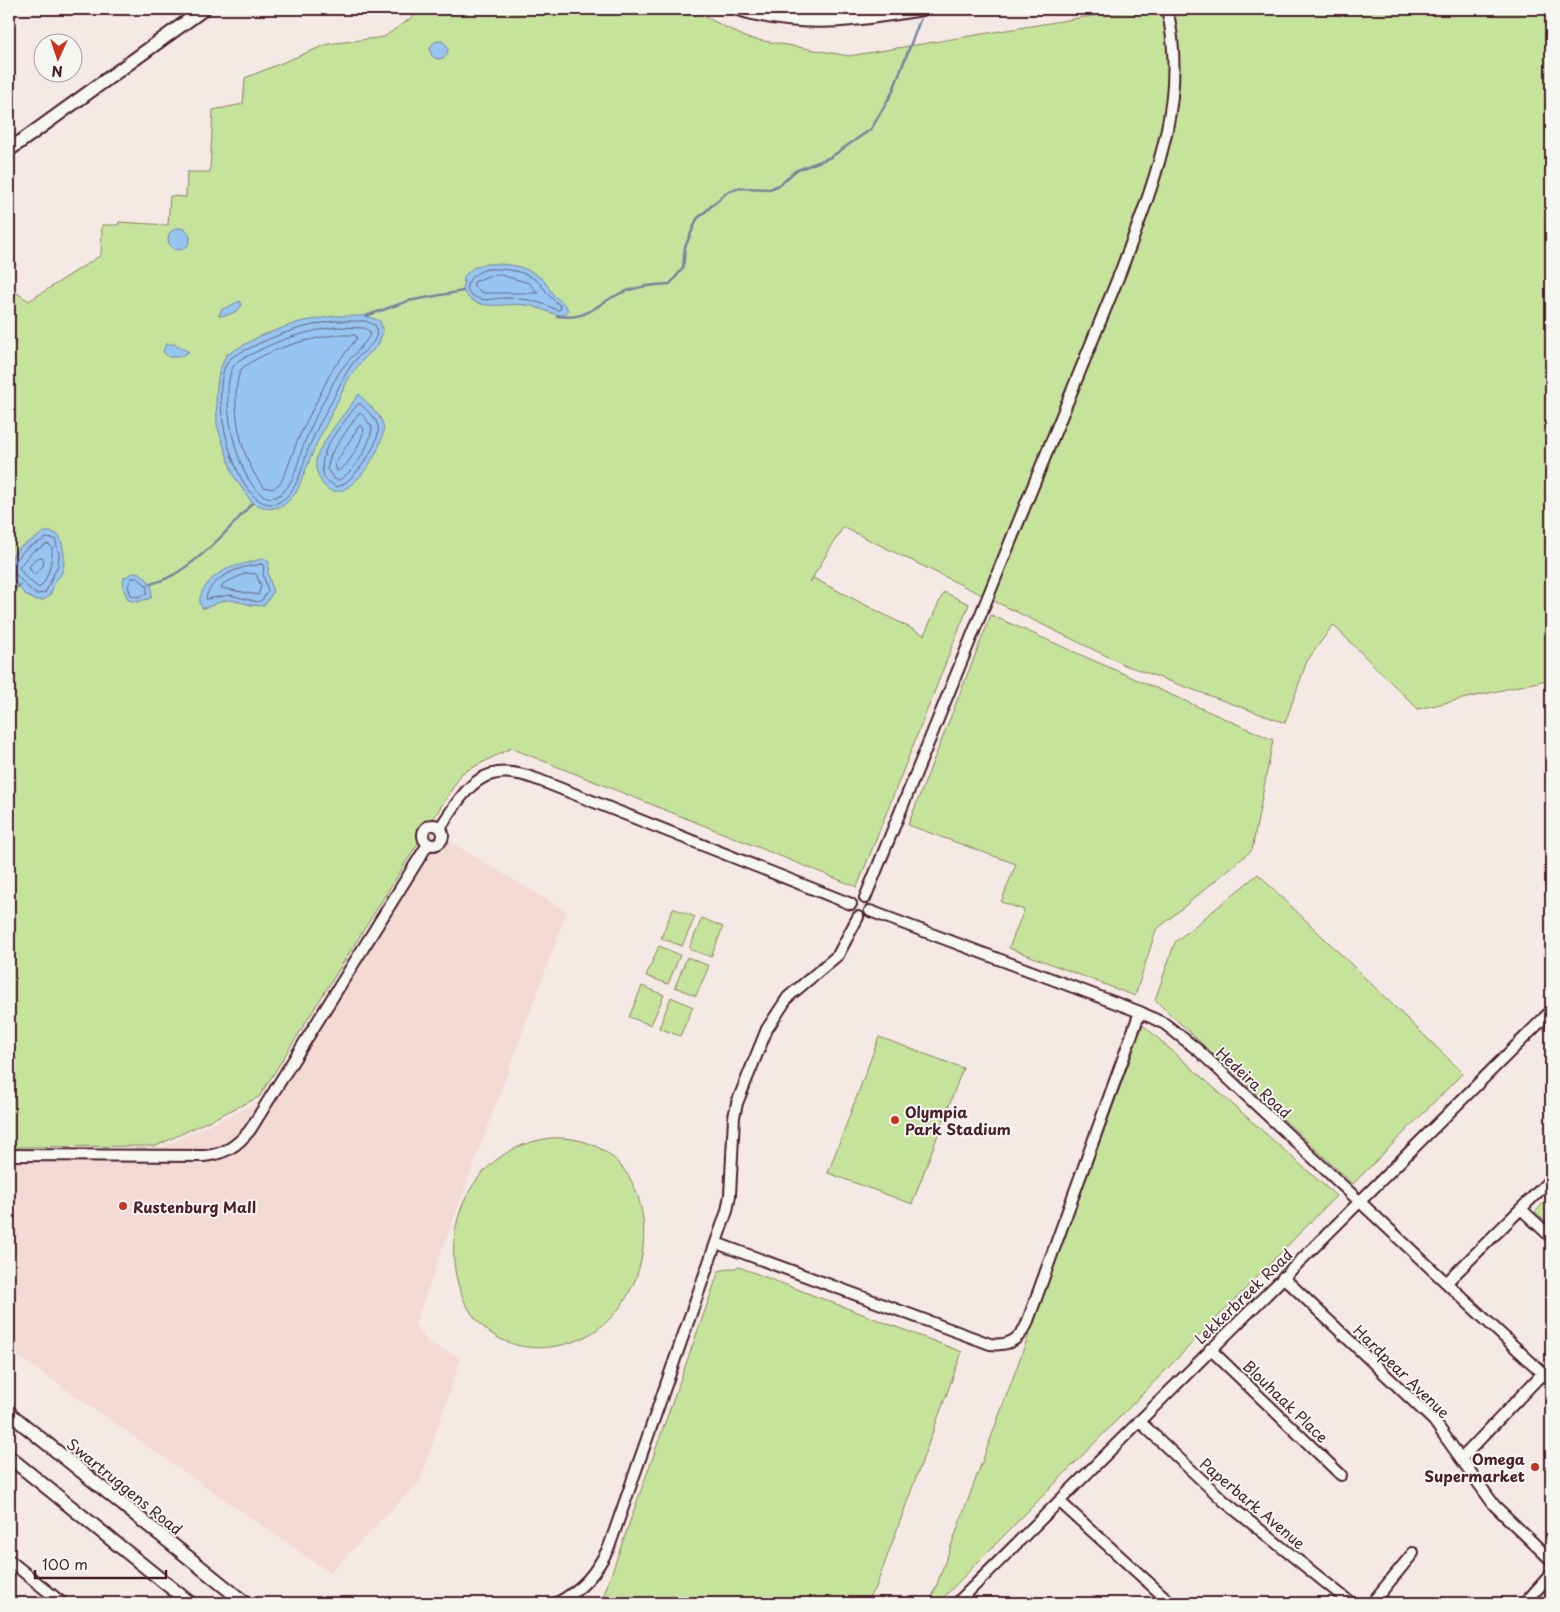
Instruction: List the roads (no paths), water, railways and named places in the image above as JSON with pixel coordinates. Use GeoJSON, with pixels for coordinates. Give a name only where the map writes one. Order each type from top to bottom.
{"type":"FeatureCollection","features":[{"type":"Feature","properties":{"kind":"main road"},"geometry":{"type":"LineString","coordinates":[[9,150],[204,9]]}},
{"type":"Feature","properties":{"kind":"main road"},"geometry":{"type":"LineString","coordinates":[[738,9],[769,18],[792,21],[842,21],[922,9]]}},
{"type":"Feature","properties":{"kind":"main road","name":"Swartruggens Road"},"geometry":{"type":"LineString","coordinates":[[9,1413],[245,1603]]}},
{"type":"Feature","properties":{"kind":"main road"},"geometry":{"type":"LineString","coordinates":[[9,1457],[190,1603]]}},
{"type":"Feature","properties":{"kind":"street"},"geometry":{"type":"LineString","coordinates":[[865,898],[1120,273],[1153,185],[1167,134],[1173,93],[1173,56],[1167,9]]}},
{"type":"Feature","properties":{"kind":"street"},"geometry":{"type":"LineString","coordinates":[[440,828],[468,787],[490,775],[513,772],[566,790],[851,904]]}},
{"type":"Feature","properties":{"kind":"street"},"geometry":{"type":"LineString","coordinates":[[431,826],[440,828],[443,834],[442,840],[434,845],[428,844],[424,838],[425,829],[431,826]]}},
{"type":"Feature","properties":{"kind":"street"},"geometry":{"type":"LineString","coordinates":[[9,1156],[204,1156],[216,1155],[236,1145],[250,1130],[428,844]]}},
{"type":"Feature","properties":{"kind":"street"},"geometry":{"type":"LineString","coordinates":[[858,898],[865,898],[870,902],[870,910],[865,917],[858,917],[853,913],[851,904],[858,898]]}},
{"type":"Feature","properties":{"kind":"street","name":"Hedeira Road"},"geometry":{"type":"LineString","coordinates":[[870,910],[1140,1012],[1166,1024],[1199,1051],[1551,1381]]}},
{"type":"Feature","properties":{"kind":"street"},"geometry":{"type":"LineString","coordinates":[[557,1603],[586,1583],[598,1568],[608,1547],[716,1243],[730,1195],[732,1132],[737,1103],[767,1029],[788,996],[838,955],[858,917]]}},
{"type":"Feature","properties":{"kind":"street","name":"Lekkerbreek Road"},"geometry":{"type":"LineString","coordinates":[[957,1603],[1551,1011]]}},
{"type":"Feature","properties":{"kind":"street"},"geometry":{"type":"LineString","coordinates":[[716,1243],[990,1344],[1001,1345],[1012,1342],[1020,1336],[1026,1326],[1140,1012]]}},
{"type":"Feature","properties":{"kind":"street"},"geometry":{"type":"LineString","coordinates":[[1447,1282],[1551,1179]]}},
{"type":"Feature","properties":{"kind":"street"},"geometry":{"type":"LineString","coordinates":[[1521,1210],[1551,1237]]}},
{"type":"Feature","properties":{"kind":"street","name":"Hardpear Avenue"},"geometry":{"type":"LineString","coordinates":[[1283,1277],[1434,1421],[1494,1505],[1551,1560]]}},
{"type":"Feature","properties":{"kind":"street","name":"Blouhaak Place"},"geometry":{"type":"LineString","coordinates":[[1210,1349],[1341,1475]]}},
{"type":"Feature","properties":{"kind":"street"},"geometry":{"type":"LineString","coordinates":[[1461,1459],[1543,1373]]}},
{"type":"Feature","properties":{"kind":"street","name":"Paperbark Avenue"},"geometry":{"type":"LineString","coordinates":[[1139,1422],[1218,1496],[1351,1603]]}},
{"type":"Feature","properties":{"kind":"street"},"geometry":{"type":"LineString","coordinates":[[1059,1501],[1171,1603]]}},
{"type":"Feature","properties":{"kind":"street"},"geometry":{"type":"LineString","coordinates":[[1372,1603],[1413,1552]]}},
{"type":"Feature","properties":{"kind":"street"},"geometry":{"type":"LineString","coordinates":[[10,1565],[62,1603]]}},
{"type":"Feature","properties":{"kind":"street"},"geometry":{"type":"LineString","coordinates":[[1524,1603],[1551,1574]]}},
{"type":"Feature","properties":{"kind":"water"},"geometry":{"type":"Polygon","coordinates":[[[439,41],[445,44],[448,50],[445,56],[439,59],[433,56],[430,50],[433,44],[439,41]]]}},
{"type":"Feature","properties":{"kind":"water"},"geometry":{"type":"Polygon","coordinates":[[[179,228],[187,231],[190,239],[187,247],[179,250],[171,247],[168,239],[171,231],[179,228]]]}},
{"type":"Feature","properties":{"kind":"water"},"geometry":{"type":"Polygon","coordinates":[[[486,264],[517,266],[532,272],[563,303],[568,310],[565,315],[555,314],[530,306],[488,305],[472,300],[463,291],[464,276],[473,268],[486,264]]]}},
{"type":"Feature","properties":{"kind":"water"},"geometry":{"type":"Polygon","coordinates":[[[240,301],[242,305],[238,310],[219,316],[221,310],[240,301]]]}},
{"type":"Feature","properties":{"kind":"water"},"geometry":{"type":"Polygon","coordinates":[[[334,316],[366,316],[380,321],[383,332],[378,345],[361,362],[349,378],[315,447],[296,493],[283,506],[269,509],[252,503],[233,475],[217,425],[216,394],[219,372],[226,355],[260,336],[299,322],[334,316]]]}},
{"type":"Feature","properties":{"kind":"water"},"geometry":{"type":"Polygon","coordinates":[[[166,344],[174,344],[189,352],[179,357],[169,357],[163,352],[166,344]]]}},
{"type":"Feature","properties":{"kind":"water"},"geometry":{"type":"Polygon","coordinates":[[[359,394],[381,420],[383,434],[370,463],[360,476],[349,486],[338,491],[327,489],[317,473],[317,455],[329,434],[359,394]]]}},
{"type":"Feature","properties":{"kind":"water"},"geometry":{"type":"Polygon","coordinates":[[[44,532],[52,532],[59,535],[63,550],[64,566],[49,596],[42,600],[36,600],[29,597],[18,586],[11,572],[10,565],[11,559],[17,550],[44,532]]]}},
{"type":"Feature","properties":{"kind":"water"},"geometry":{"type":"Polygon","coordinates":[[[264,558],[269,562],[268,573],[273,592],[265,605],[256,606],[229,600],[202,608],[200,597],[202,592],[216,575],[230,568],[264,558]]]}},
{"type":"Feature","properties":{"kind":"water"},"geometry":{"type":"Polygon","coordinates":[[[139,572],[152,584],[151,598],[137,602],[128,600],[123,587],[124,578],[139,572]]]}},
{"type":"Feature","properties":{"kind":"waterway"},"geometry":{"type":"LineString","coordinates":[[557,316],[581,315],[627,291],[648,286],[670,284],[683,268],[685,247],[697,219],[727,192],[740,188],[770,189],[781,184],[795,171],[831,157],[871,129],[892,93],[920,20]]}},
{"type":"Feature","properties":{"kind":"waterway"},"geometry":{"type":"LineString","coordinates":[[366,316],[408,301],[463,291]]}},
{"type":"Feature","properties":{"kind":"waterway"},"geometry":{"type":"LineString","coordinates":[[149,584],[163,580],[191,563],[219,539],[252,503]]}},
{"type":"Feature","properties":{"kind":"waterway"},"geometry":{"type":"LineString","coordinates":[[9,593],[20,585]]}},
{"type":"Feature","properties":{"kind":"place","name":"Olympia Park Stadium"},"geometry":{"type":"Point","coordinates":[895,1120]}},
{"type":"Feature","properties":{"kind":"place","name":"Rustenburg Mall"},"geometry":{"type":"Point","coordinates":[123,1206]}},
{"type":"Feature","properties":{"kind":"place","name":"Omega Supermarket"},"geometry":{"type":"Point","coordinates":[1535,1467]}}]}
